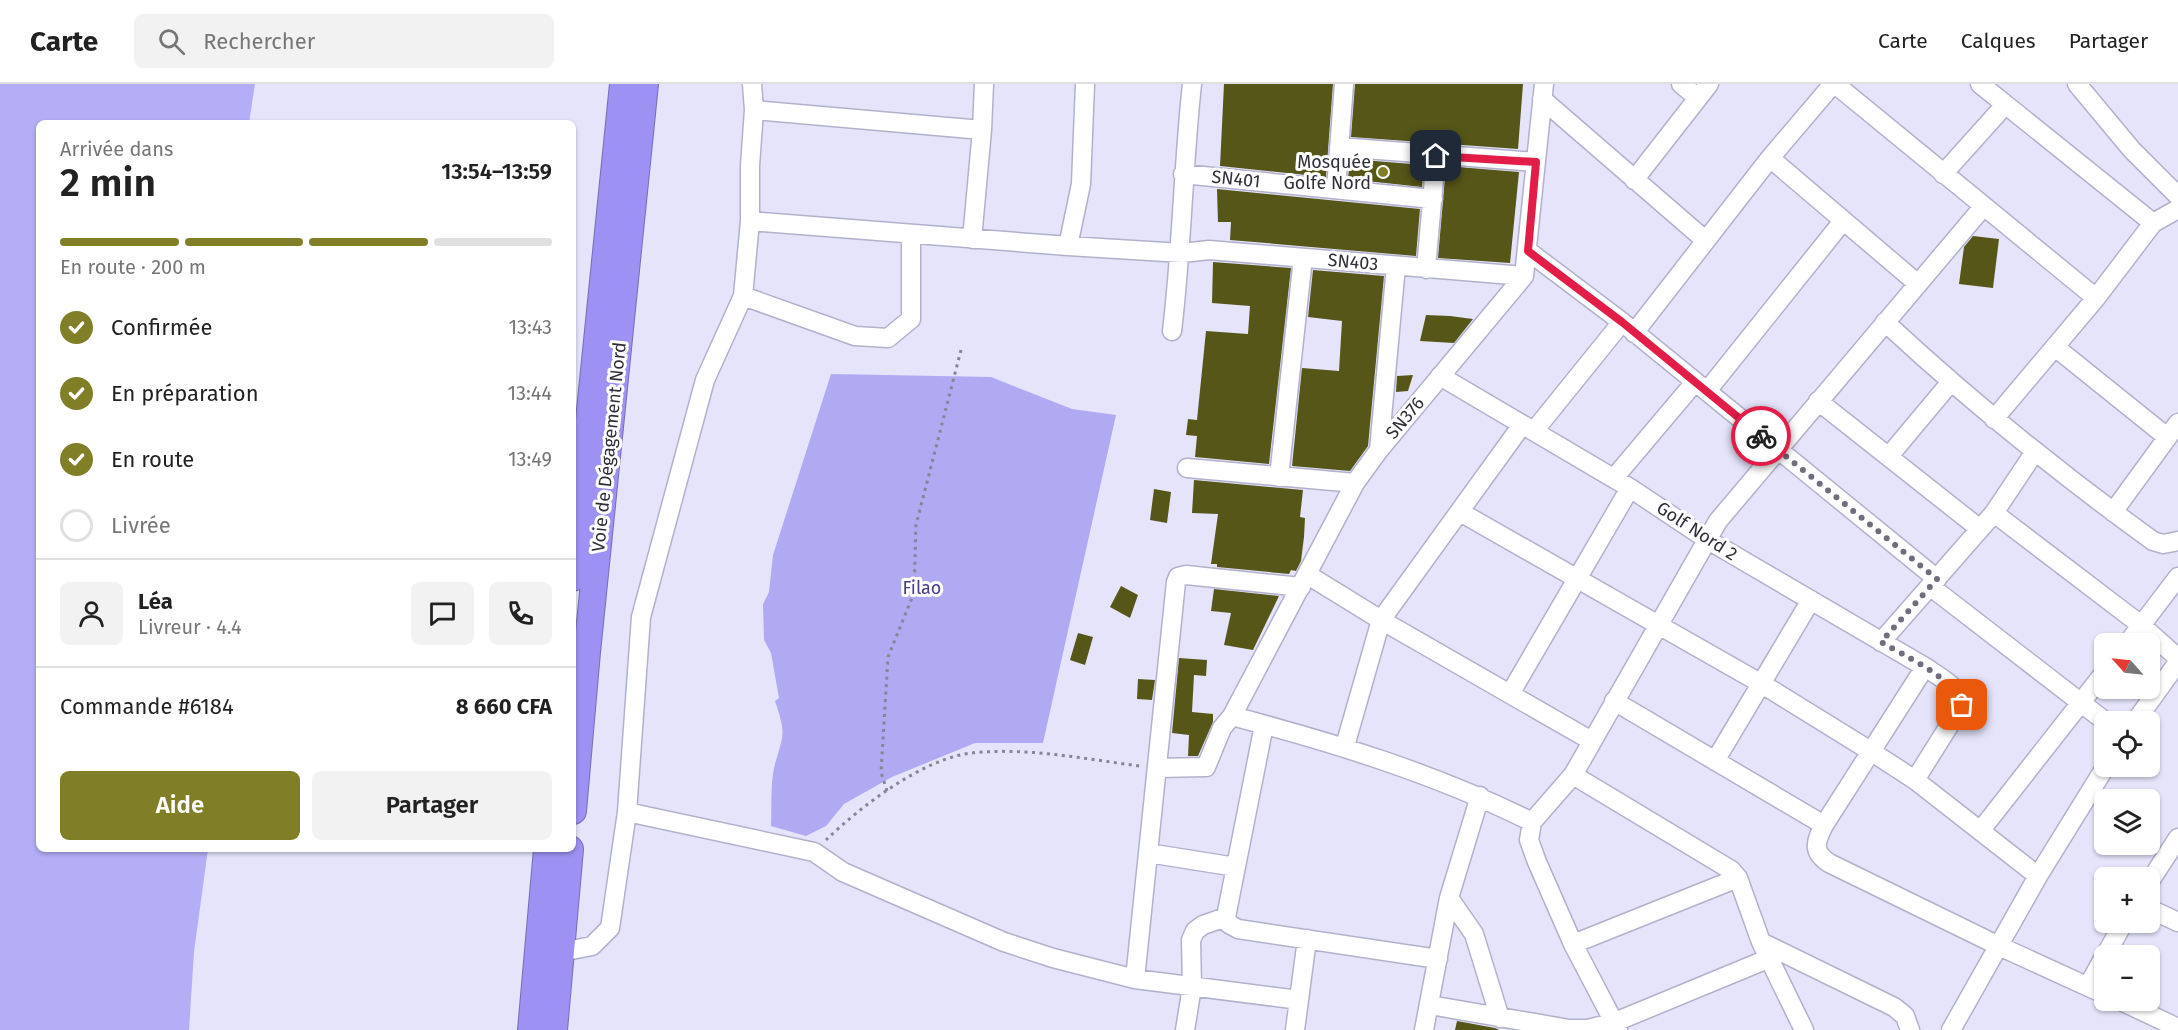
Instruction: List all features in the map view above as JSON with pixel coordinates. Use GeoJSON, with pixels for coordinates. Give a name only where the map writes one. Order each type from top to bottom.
{"type":"FeatureCollection","features":[{"type":"Feature","properties":{"kind":"highway","name":"Voie de Dégagement Nord"},"geometry":{"type":"LineString","coordinates":[[576,548],[623,84]]}},
{"type":"Feature","properties":{"kind":"highway","name":"Voie de Dégagement Nord"},"geometry":{"type":"LineString","coordinates":[[576,774],[586,652],[645,84]]}},
{"type":"Feature","properties":{"kind":"highway"},"geometry":{"type":"LineString","coordinates":[[531,1030],[547,852]]}},
{"type":"Feature","properties":{"kind":"highway"},"geometry":{"type":"LineString","coordinates":[[554,1030],[570,852]]}},
{"type":"Feature","properties":{"kind":"street"},"geometry":{"type":"LineString","coordinates":[[561,952],[592,946],[610,928],[627,812],[641,617],[705,380],[743,296],[750,221],[750,166],[754,110],[752,84]]}},
{"type":"Feature","properties":{"kind":"street"},"geometry":{"type":"LineString","coordinates":[[972,239],[984,84]]}},
{"type":"Feature","properties":{"kind":"street"},"geometry":{"type":"LineString","coordinates":[[1068,246],[1081,184],[1084,84]]}},
{"type":"Feature","properties":{"kind":"street"},"geometry":{"type":"LineString","coordinates":[[1172,331],[1182,253],[1182,174],[1192,84]]}},
{"type":"Feature","properties":{"kind":"street"},"geometry":{"type":"LineString","coordinates":[[1336,189],[1344,84]]}},
{"type":"Feature","properties":{"kind":"street"},"geometry":{"type":"LineString","coordinates":[[1634,180],[1703,91],[1681,84]]}},
{"type":"Feature","properties":{"kind":"street"},"geometry":{"type":"LineString","coordinates":[[1345,746],[1381,620],[1460,512],[1528,428],[1628,327],[1706,240],[1770,158],[1834,84],[2096,298]]}},
{"type":"Feature","properties":{"kind":"street"},"geometry":{"type":"LineString","coordinates":[[1980,84],[2153,223]]}},
{"type":"Feature","properties":{"kind":"street"},"geometry":{"type":"LineString","coordinates":[[2077,84],[2132,150],[2178,196]]}},
{"type":"Feature","properties":{"kind":"street"},"geometry":{"type":"LineString","coordinates":[[1543,92],[1634,180],[1706,240]]}},
{"type":"Feature","properties":{"kind":"street"},"geometry":{"type":"LineString","coordinates":[[1524,276],[1543,92]]}},
{"type":"Feature","properties":{"kind":"street"},"geometry":{"type":"LineString","coordinates":[[1943,174],[2005,105]]}},
{"type":"Feature","properties":{"kind":"street"},"geometry":{"type":"LineString","coordinates":[[754,110],[982,130]]}},
{"type":"Feature","properties":{"kind":"street"},"geometry":{"type":"LineString","coordinates":[[1340,147],[1536,162]]}},
{"type":"Feature","properties":{"kind":"street"},"geometry":{"type":"LineString","coordinates":[[1426,269],[1436,156]]}},
{"type":"Feature","properties":{"kind":"street"},"geometry":{"type":"LineString","coordinates":[[1770,158],[1917,284]]}},
{"type":"Feature","properties":{"kind":"street","name":"SN401"},"geometry":{"type":"LineString","coordinates":[[1182,174],[1433,199]]}},
{"type":"Feature","properties":{"kind":"street"},"geometry":{"type":"LineString","coordinates":[[1617,1026],[1573,944],[1530,845],[1529,834],[1532,822],[1573,775],[1590,740],[1718,521],[1983,207]]}},
{"type":"Feature","properties":{"kind":"street"},"geometry":{"type":"LineString","coordinates":[[1994,419],[2096,298],[2153,223],[2178,209]]}},
{"type":"Feature","properties":{"kind":"street"},"geometry":{"type":"LineString","coordinates":[[1614,478],[1701,387],[1843,220]]}},
{"type":"Feature","properties":{"kind":"street","name":"SN403"},"geometry":{"type":"LineString","coordinates":[[750,221],[1068,246],[1182,253],[1209,250],[1524,276]]}},
{"type":"Feature","properties":{"kind":"street"},"geometry":{"type":"LineString","coordinates":[[743,296],[855,336],[888,338],[911,319],[911,234]]}},
{"type":"Feature","properties":{"kind":"street"},"geometry":{"type":"LineString","coordinates":[[1528,251],[1628,327],[1778,450],[1934,583],[2094,712]]}},
{"type":"Feature","properties":{"kind":"street"},"geometry":{"type":"LineString","coordinates":[[1280,477],[1303,258]]}},
{"type":"Feature","properties":{"kind":"street"},"geometry":{"type":"LineString","coordinates":[[1379,450],[1396,266]]}},
{"type":"Feature","properties":{"kind":"street","name":"SN376"},"geometry":{"type":"LineString","coordinates":[[1157,768],[1206,767],[1222,728],[1232,716],[1355,483],[1379,450],[1524,276]]}},
{"type":"Feature","properties":{"kind":"street"},"geometry":{"type":"LineString","coordinates":[[1885,322],[1950,382],[2034,453],[2153,541],[2163,544],[2178,541]]}},
{"type":"Feature","properties":{"kind":"street"},"geometry":{"type":"LineString","coordinates":[[2055,347],[2173,430],[2113,512]]}},
{"type":"Feature","properties":{"kind":"street","name":"Golf Nord 2"},"geometry":{"type":"LineString","coordinates":[[1440,376],[1614,478],[1708,540],[1925,667],[1953,688],[1960,695],[1962,705],[1915,780]]}},
{"type":"Feature","properties":{"kind":"street"},"geometry":{"type":"LineString","coordinates":[[1889,456],[1950,382]]}},
{"type":"Feature","properties":{"kind":"street"},"geometry":{"type":"LineString","coordinates":[[1818,401],[1980,529]]}},
{"type":"Feature","properties":{"kind":"street"},"geometry":{"type":"LineString","coordinates":[[1881,642],[1994,513],[2034,453]]}},
{"type":"Feature","properties":{"kind":"street"},"geometry":{"type":"LineString","coordinates":[[1187,468],[1355,483]]}},
{"type":"Feature","properties":{"kind":"street"},"geometry":{"type":"LineString","coordinates":[[1510,694],[1630,488]]}},
{"type":"Feature","properties":{"kind":"street"},"geometry":{"type":"LineString","coordinates":[[1460,512],[1658,627],[1762,684],[1872,752],[1915,780],[2038,876]]}},
{"type":"Feature","properties":{"kind":"street"},"geometry":{"type":"LineString","coordinates":[[1994,513],[2141,625],[2178,660],[2143,711]]}},
{"type":"Feature","properties":{"kind":"street"},"geometry":{"type":"LineString","coordinates":[[1135,979],[1178,577],[1186,575],[1304,581],[1381,620],[1590,740]]}},
{"type":"Feature","properties":{"kind":"street"},"geometry":{"type":"LineString","coordinates":[[2135,633],[2178,577]]}},
{"type":"Feature","properties":{"kind":"street"},"geometry":{"type":"LineString","coordinates":[[1715,761],[1811,600]]}},
{"type":"Feature","properties":{"kind":"street"},"geometry":{"type":"LineString","coordinates":[[1925,667],[1824,825],[1815,844],[1822,858],[1999,946],[2094,989]]}},
{"type":"Feature","properties":{"kind":"street"},"geometry":{"type":"LineString","coordinates":[[1981,830],[2094,687]]}},
{"type":"Feature","properties":{"kind":"street"},"geometry":{"type":"LineString","coordinates":[[1614,701],[1824,825]]}},
{"type":"Feature","properties":{"kind":"street"},"geometry":{"type":"LineString","coordinates":[[1232,716],[1345,746],[1480,796],[1532,822]]}},
{"type":"Feature","properties":{"kind":"street"},"geometry":{"type":"LineString","coordinates":[[1264,725],[1226,917],[1229,924],[1238,929],[1438,959]]}},
{"type":"Feature","properties":{"kind":"street"},"geometry":{"type":"LineString","coordinates":[[1573,775],[1731,870],[1738,878],[1766,950],[1804,1030]]}},
{"type":"Feature","properties":{"kind":"street"},"geometry":{"type":"LineString","coordinates":[[1951,1030],[2038,876],[2099,777]]}},
{"type":"Feature","properties":{"kind":"street"},"geometry":{"type":"LineString","coordinates":[[1424,1030],[1449,898],[1480,796]]}},
{"type":"Feature","properties":{"kind":"street"},"geometry":{"type":"LineString","coordinates":[[627,812],[814,852],[843,872],[1004,942],[1135,979],[1299,1000]]}},
{"type":"Feature","properties":{"kind":"street"},"geometry":{"type":"LineString","coordinates":[[2159,867],[2178,838]]}},
{"type":"Feature","properties":{"kind":"street"},"geometry":{"type":"LineString","coordinates":[[1148,853],[1236,867]]}},
{"type":"Feature","properties":{"kind":"street"},"geometry":{"type":"LineString","coordinates":[[1573,944],[1738,878]]}},
{"type":"Feature","properties":{"kind":"street"},"geometry":{"type":"LineString","coordinates":[[1449,898],[1474,934],[1500,1018]]}},
{"type":"Feature","properties":{"kind":"street"},"geometry":{"type":"LineString","coordinates":[[2160,914],[2178,922]]}},
{"type":"Feature","properties":{"kind":"street"},"geometry":{"type":"LineString","coordinates":[[1185,1030],[1192,987],[1191,940],[1195,931],[1226,917]]}},
{"type":"Feature","properties":{"kind":"street"},"geometry":{"type":"LineString","coordinates":[[1295,1030],[1307,939]]}},
{"type":"Feature","properties":{"kind":"street"},"geometry":{"type":"LineString","coordinates":[[1430,1005],[1569,1029],[1617,1026],[1766,950]]}},
{"type":"Feature","properties":{"kind":"street"},"geometry":{"type":"LineString","coordinates":[[1766,950],[1894,1006],[1905,1016],[1910,1030]]}},
{"type":"Feature","properties":{"kind":"street"},"geometry":{"type":"LineString","coordinates":[[2088,986],[2094,975]]}},
{"type":"Feature","properties":{"kind":"street"},"geometry":{"type":"LineString","coordinates":[[2142,1011],[2178,1028]]}},
{"type":"Feature","properties":{"kind":"path"},"geometry":{"type":"LineString","coordinates":[[887,791],[880,772],[888,657],[914,593],[916,525],[961,350]]}},
{"type":"Feature","properties":{"kind":"path"},"geometry":{"type":"LineString","coordinates":[[814,852],[846,821],[887,791],[921,770],[968,754],[1032,752],[1157,768]]}},
{"type":"Feature","properties":{"kind":"green space","name":"Filao"},"geometry":{"type":"Polygon","coordinates":[[[831,374],[991,377],[1072,409],[1116,415],[1043,743],[975,743],[892,777],[844,804],[826,826],[806,836],[771,826],[772,779],[782,733],[781,720],[775,701],[779,698],[771,653],[764,640],[763,604],[769,592],[773,555],[831,374]]]}},
{"type":"Feature","properties":{"kind":"shaded area"},"geometry":{"type":"Polygon","coordinates":[[[0,84],[255,84],[249,120],[36,120],[36,852],[208,852],[194,952],[189,1030],[0,1030],[0,84]]]}},
{"type":"Feature","properties":{"kind":"building"},"geometry":{"type":"Polygon","coordinates":[[[1224,84],[1333,84],[1326,177],[1220,166],[1224,84]]]}},
{"type":"Feature","properties":{"kind":"building"},"geometry":{"type":"Polygon","coordinates":[[[1355,84],[1523,84],[1518,149],[1351,137],[1355,84]]]}},
{"type":"Feature","properties":{"kind":"building","name":"Mosquée Golfe Nord"},"geometry":{"type":"Polygon","coordinates":[[[1350,159],[1424,165],[1422,187],[1348,179],[1350,159]]]}},
{"type":"Feature","properties":{"kind":"building"},"geometry":{"type":"Polygon","coordinates":[[[1446,166],[1519,172],[1510,263],[1438,258],[1446,166]]]}},
{"type":"Feature","properties":{"kind":"building"},"geometry":{"type":"Polygon","coordinates":[[[1217,189],[1420,209],[1416,256],[1230,240],[1231,222],[1218,222],[1217,189]]]}},
{"type":"Feature","properties":{"kind":"building"},"geometry":{"type":"Polygon","coordinates":[[[1973,236],[1999,239],[1993,288],[1959,284],[1964,247],[1973,236]]]}},
{"type":"Feature","properties":{"kind":"building"},"geometry":{"type":"Polygon","coordinates":[[[1213,262],[1291,268],[1269,464],[1195,457],[1197,436],[1186,435],[1188,419],[1197,420],[1206,331],[1248,334],[1250,306],[1212,303],[1213,262]]]}},
{"type":"Feature","properties":{"kind":"building"},"geometry":{"type":"Polygon","coordinates":[[[1313,270],[1384,276],[1368,446],[1350,471],[1292,466],[1302,368],[1339,371],[1342,321],[1308,317],[1313,270]]]}},
{"type":"Feature","properties":{"kind":"building"},"geometry":{"type":"Polygon","coordinates":[[[1426,315],[1473,319],[1454,343],[1420,341],[1426,315]]]}},
{"type":"Feature","properties":{"kind":"building"},"geometry":{"type":"Polygon","coordinates":[[[1413,375],[1408,391],[1396,392],[1397,376],[1413,375]]]}},
{"type":"Feature","properties":{"kind":"building"},"geometry":{"type":"Polygon","coordinates":[[[1194,480],[1303,490],[1300,517],[1305,518],[1304,537],[1301,561],[1296,571],[1291,570],[1289,574],[1217,567],[1217,564],[1211,564],[1218,514],[1192,513],[1194,480]]]}},
{"type":"Feature","properties":{"kind":"building"},"geometry":{"type":"Polygon","coordinates":[[[1154,489],[1171,492],[1167,523],[1150,520],[1154,489]]]}},
{"type":"Feature","properties":{"kind":"building"},"geometry":{"type":"Polygon","coordinates":[[[1121,586],[1138,595],[1130,618],[1110,607],[1121,586]]]}},
{"type":"Feature","properties":{"kind":"building"},"geometry":{"type":"Polygon","coordinates":[[[1214,589],[1279,596],[1253,650],[1224,645],[1231,613],[1211,611],[1214,589]]]}},
{"type":"Feature","properties":{"kind":"building"},"geometry":{"type":"Polygon","coordinates":[[[1078,633],[1093,637],[1085,665],[1070,660],[1078,633]]]}},
{"type":"Feature","properties":{"kind":"building"},"geometry":{"type":"Polygon","coordinates":[[[1179,658],[1207,660],[1206,676],[1194,675],[1192,712],[1213,714],[1213,722],[1198,756],[1188,756],[1189,735],[1172,733],[1179,658]]]}},
{"type":"Feature","properties":{"kind":"building"},"geometry":{"type":"Polygon","coordinates":[[[1138,679],[1155,680],[1152,700],[1137,699],[1138,679]]]}},
{"type":"Feature","properties":{"kind":"building"},"geometry":{"type":"Polygon","coordinates":[[[1457,1021],[1495,1028],[1499,1030],[1455,1030],[1457,1021]]]}},
{"type":"Feature","properties":{"kind":"way so far"},"geometry":{"type":"LineString","coordinates":[[1761,436],[1937,579],[1881,642],[1925,667],[1953,688],[1960,695],[1962,705]]}},
{"type":"Feature","properties":{"kind":"place","name":"Mosquée Golfe Nord"},"geometry":{"type":"Point","coordinates":[1383,172]}},
{"type":"Feature","properties":{"kind":"route"},"geometry":{"type":"LineString","coordinates":[[1436,156],[1536,162],[1528,251],[1622,322],[1761,436]]}}]}
